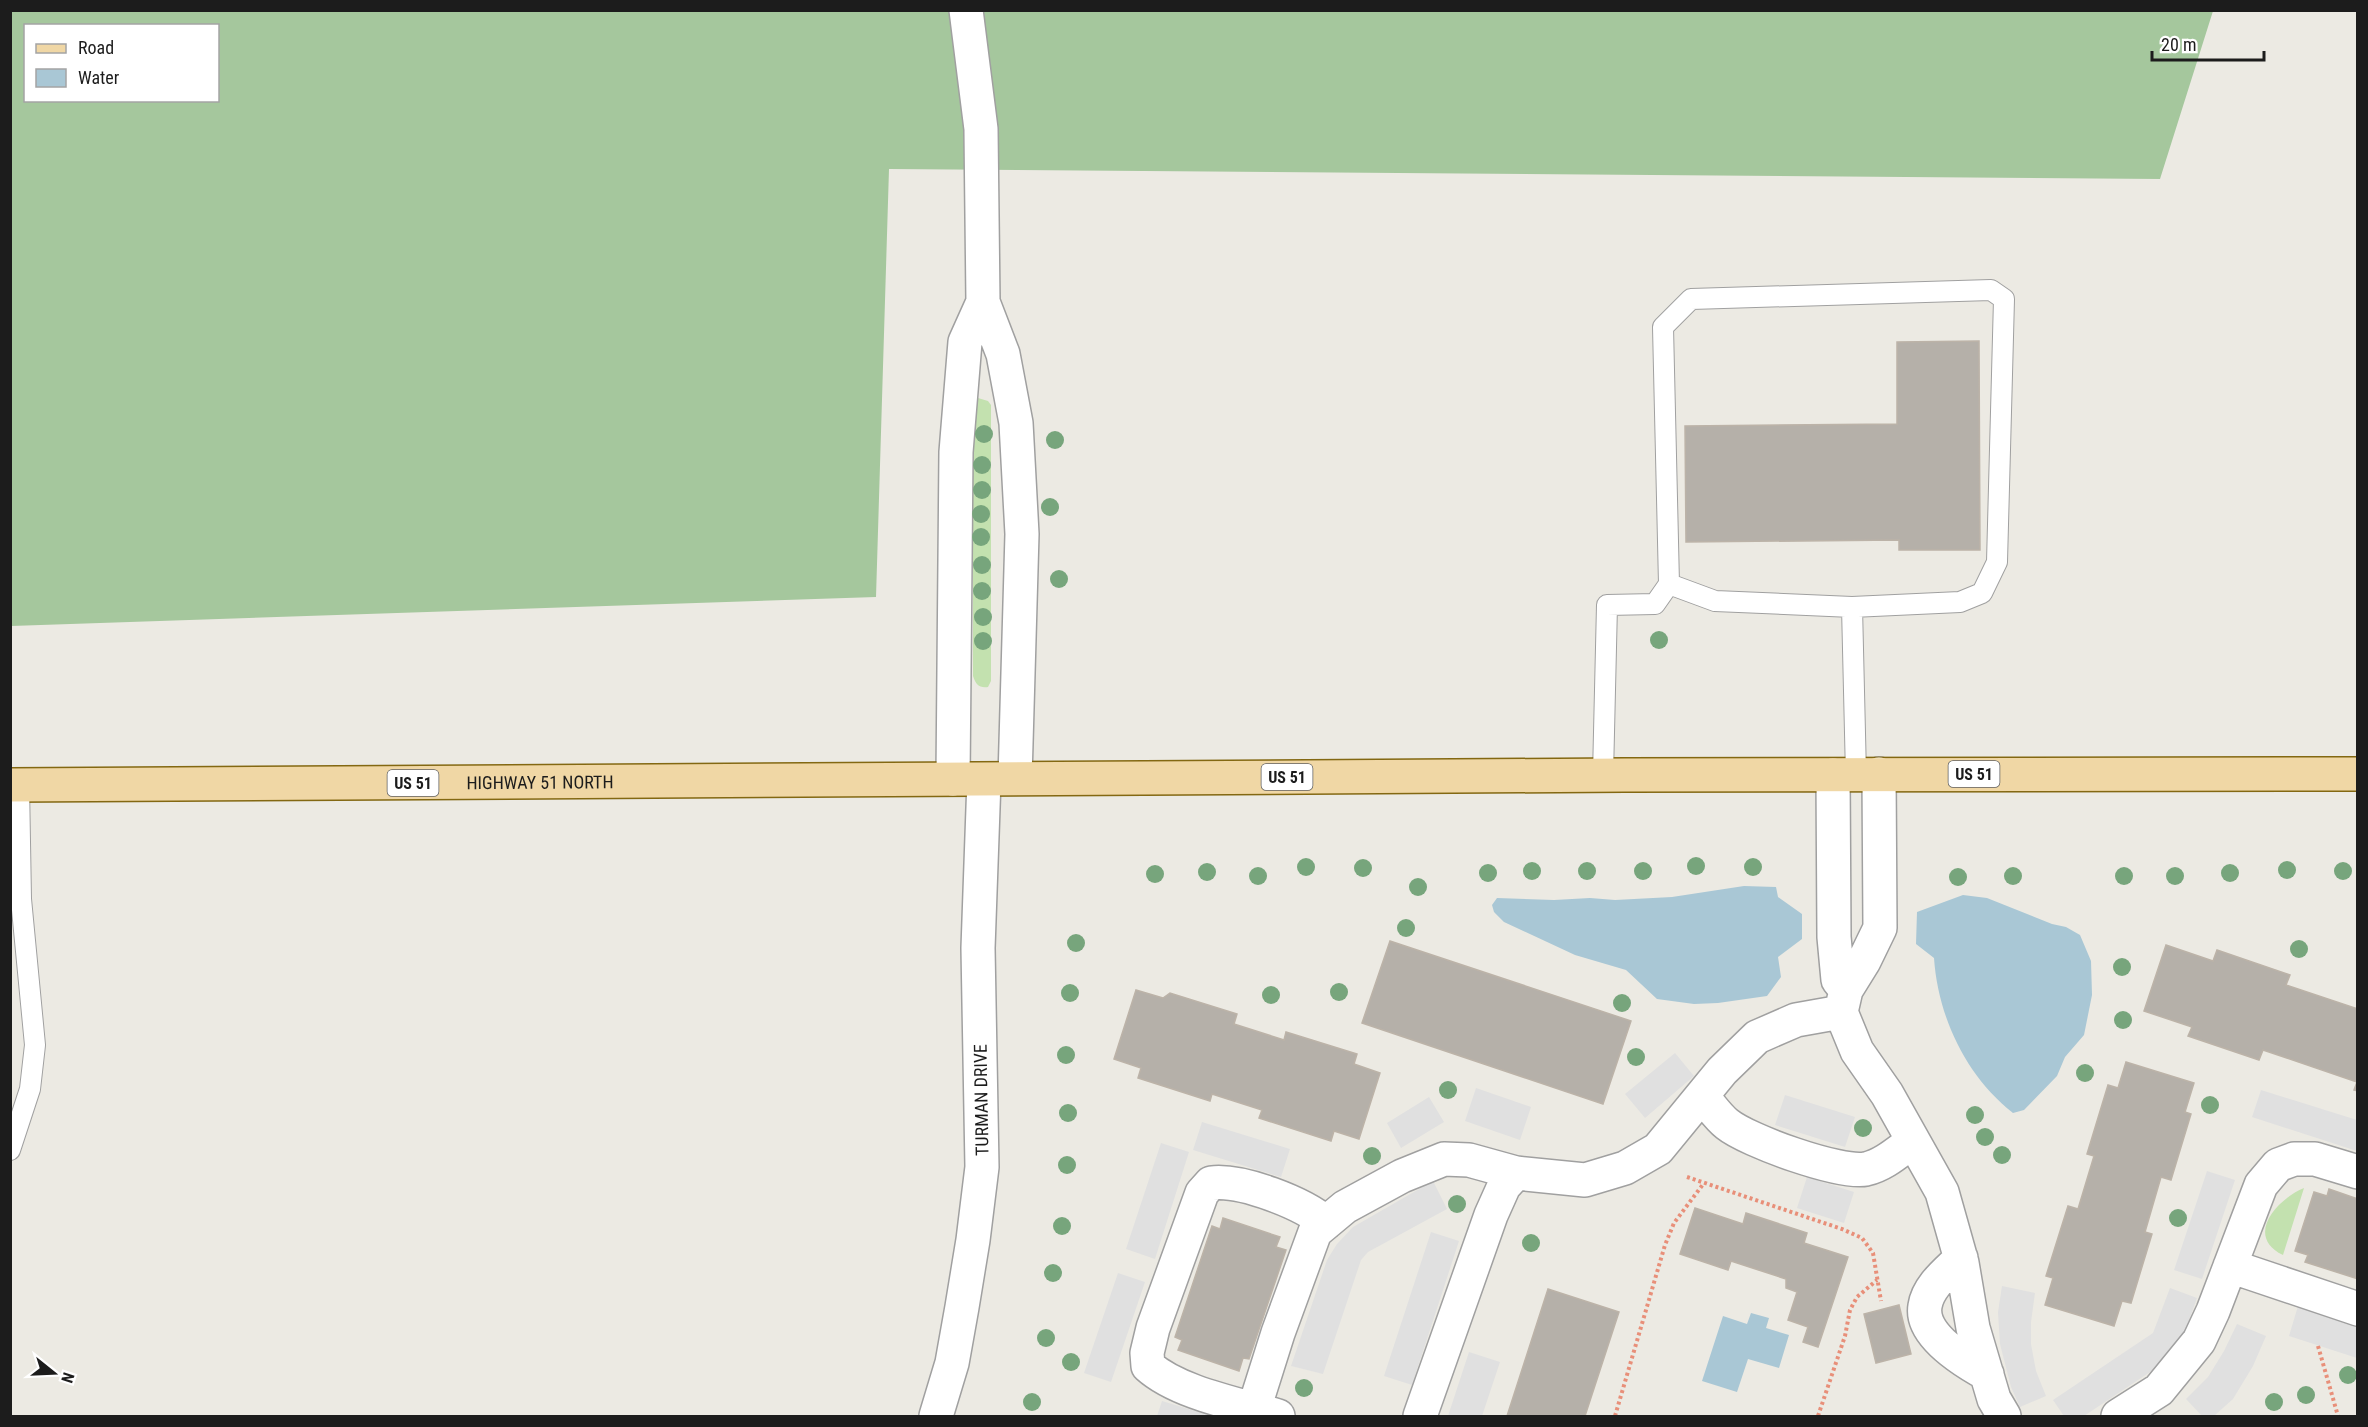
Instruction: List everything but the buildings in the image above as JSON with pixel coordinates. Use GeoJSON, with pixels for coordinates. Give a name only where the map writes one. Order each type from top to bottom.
{"type":"FeatureCollection","features":[{"type":"Feature","properties":{"kind":"main road","name":"US 51"},"geometry":{"type":"LineString","coordinates":[[984,779],[2358,774]]}},
{"type":"Feature","properties":{"kind":"main road","name":"HIGHWAY 51 NORTH"},"geometry":{"type":"LineString","coordinates":[[15,785],[984,779]]}},
{"type":"Feature","properties":{"kind":"street"},"geometry":{"type":"LineString","coordinates":[[966,10],[981,129],[983,302],[1003,354],[1016,423],[1022,534],[984,779]]}},
{"type":"Feature","properties":{"kind":"street"},"geometry":{"type":"LineString","coordinates":[[983,302],[965,342],[956,452],[984,779]]}},
{"type":"Feature","properties":{"kind":"street"},"geometry":{"type":"LineString","coordinates":[[1856,775],[1834,937],[1838,980],[1857,1051],[1887,1094],[1942,1192],[1961,1258],[1973,1328],[1994,1399],[2004,1416]]}},
{"type":"Feature","properties":{"kind":"street"},"geometry":{"type":"LineString","coordinates":[[1326,1222],[1314,1212],[1292,1202],[1235,1183],[1211,1183],[1202,1193],[1153,1328],[1147,1353],[1148,1366],[1159,1376],[1176,1385],[1266,1413],[1297,1279],[1316,1232],[1345,1207],[1401,1176],[1444,1160],[1469,1160],[1516,1173],[1585,1180],[1625,1168],[1658,1149],[1722,1071],[1757,1037],[1844,1001],[1880,928],[1856,775]]}},
{"type":"Feature","properties":{"kind":"street","name":"TURMAN DRIVE"},"geometry":{"type":"LineString","coordinates":[[936,1416],[952,1363],[973,1239],[982,1167],[978,948],[984,779]]}},
{"type":"Feature","properties":{"kind":"street"},"geometry":{"type":"LineString","coordinates":[[1702,1096],[1726,1124],[1749,1138],[1823,1164],[1865,1169],[1889,1159],[1913,1140]]}},
{"type":"Feature","properties":{"kind":"street"},"geometry":{"type":"LineString","coordinates":[[2120,1416],[2159,1390],[2199,1341],[2213,1311],[2261,1185],[2278,1165],[2294,1159],[2315,1159],[2358,1172]]}},
{"type":"Feature","properties":{"kind":"street"},"geometry":{"type":"LineString","coordinates":[[1420,1416],[1491,1215],[1504,1186],[1516,1173]]}},
{"type":"Feature","properties":{"kind":"street"},"geometry":{"type":"LineString","coordinates":[[1961,1258],[1936,1283],[1925,1304],[1925,1320],[1940,1340],[1967,1363],[1987,1374]]}},
{"type":"Feature","properties":{"kind":"street"},"geometry":{"type":"LineString","coordinates":[[2230,1266],[2358,1309]]}},
{"type":"Feature","properties":{"kind":"lane"},"geometry":{"type":"LineString","coordinates":[[1603,775],[1607,605],[1655,604],[1669,584],[1663,327],[1691,299],[1991,290],[2004,299],[1997,562],[1982,593],[1960,602],[1852,607],[1715,601],[1669,584]]}},
{"type":"Feature","properties":{"kind":"lane"},"geometry":{"type":"LineString","coordinates":[[1852,607],[1856,775]]}},
{"type":"Feature","properties":{"kind":"lane"},"geometry":{"type":"LineString","coordinates":[[10,1150],[30,1089],[35,1045],[21,899],[15,785]]}},
{"type":"Feature","properties":{"kind":"path"},"geometry":{"type":"LineString","coordinates":[[1687,1178],[1842,1229],[1862,1238],[1874,1253],[1881,1301]]}},
{"type":"Feature","properties":{"kind":"path"},"geometry":{"type":"LineString","coordinates":[[1615,1416],[1665,1245],[1674,1223],[1704,1183]]}},
{"type":"Feature","properties":{"kind":"path"},"geometry":{"type":"LineString","coordinates":[[1818,1416],[1845,1336],[1850,1310],[1857,1297],[1878,1280]]}},
{"type":"Feature","properties":{"kind":"path"},"geometry":{"type":"LineString","coordinates":[[2318,1346],[2338,1416]]}},
{"type":"Feature","properties":{"kind":"green space"},"geometry":{"type":"Polygon","coordinates":[[[10,11],[2213,11],[2160,179],[889,169],[876,597],[11,626],[10,11]]]}},
{"type":"Feature","properties":{"kind":"green space"},"geometry":{"type":"Polygon","coordinates":[[[978,398],[988,401],[991,405],[991,681],[988,687],[978,685],[973,676],[973,404],[978,398]]]}},
{"type":"Feature","properties":{"kind":"green space"},"geometry":{"type":"Polygon","coordinates":[[[2304,1188],[2283,1255],[2272,1247],[2266,1238],[2265,1228],[2275,1209],[2284,1200],[2304,1188]]]}},
{"type":"Feature","properties":{"kind":"shaded area"},"geometry":{"type":"Polygon","coordinates":[[[1675,1053],[1694,1076],[1645,1118],[1625,1094],[1675,1053]]]}},
{"type":"Feature","properties":{"kind":"shaded area"},"geometry":{"type":"Polygon","coordinates":[[[1476,1088],[1531,1107],[1520,1140],[1465,1121],[1476,1088]]]}},
{"type":"Feature","properties":{"kind":"shaded area"},"geometry":{"type":"Polygon","coordinates":[[[2261,1090],[2357,1120],[2357,1151],[2252,1117],[2261,1090]]]}},
{"type":"Feature","properties":{"kind":"shaded area"},"geometry":{"type":"Polygon","coordinates":[[[1785,1095],[1855,1117],[1845,1147],[1775,1125],[1785,1095]]]}},
{"type":"Feature","properties":{"kind":"shaded area"},"geometry":{"type":"Polygon","coordinates":[[[1429,1097],[1444,1122],[1401,1148],[1387,1123],[1429,1097]]]}},
{"type":"Feature","properties":{"kind":"shaded area"},"geometry":{"type":"Polygon","coordinates":[[[1202,1122],[1290,1149],[1281,1177],[1193,1150],[1202,1122]]]}},
{"type":"Feature","properties":{"kind":"shaded area"},"geometry":{"type":"Polygon","coordinates":[[[1161,1143],[1189,1152],[1155,1259],[1126,1249],[1161,1143]]]}},
{"type":"Feature","properties":{"kind":"shaded area"},"geometry":{"type":"Polygon","coordinates":[[[2207,1171],[2235,1180],[2202,1279],[2174,1270],[2207,1171]]]}},
{"type":"Feature","properties":{"kind":"shaded area"},"geometry":{"type":"Polygon","coordinates":[[[1807,1177],[1854,1192],[1844,1223],[1797,1208],[1807,1177]]]}},
{"type":"Feature","properties":{"kind":"shaded area"},"geometry":{"type":"Polygon","coordinates":[[[1433,1181],[1447,1209],[1368,1252],[1361,1260],[1323,1374],[1291,1366],[1327,1260],[1337,1244],[1353,1227],[1433,1181]]]}},
{"type":"Feature","properties":{"kind":"shaded area"},"geometry":{"type":"Polygon","coordinates":[[[1431,1232],[1459,1241],[1412,1385],[1384,1376],[1431,1232]]]}},
{"type":"Feature","properties":{"kind":"shaded area"},"geometry":{"type":"Polygon","coordinates":[[[1118,1273],[1145,1282],[1111,1382],[1084,1373],[1118,1273]]]}},
{"type":"Feature","properties":{"kind":"shaded area"},"geometry":{"type":"Polygon","coordinates":[[[2002,1286],[2035,1293],[2031,1344],[2036,1371],[2046,1396],[2020,1407],[2011,1387],[2000,1344],[1998,1312],[2002,1286]]]}},
{"type":"Feature","properties":{"kind":"shaded area"},"geometry":{"type":"Polygon","coordinates":[[[2170,1288],[2197,1298],[2177,1354],[2084,1416],[2064,1416],[2053,1400],[2153,1333],[2170,1288]]]}},
{"type":"Feature","properties":{"kind":"shaded area"},"geometry":{"type":"Polygon","coordinates":[[[2298,1306],[2357,1324],[2357,1358],[2289,1336],[2298,1306]]]}},
{"type":"Feature","properties":{"kind":"shaded area"},"geometry":{"type":"Polygon","coordinates":[[[2237,1324],[2266,1336],[2253,1366],[2233,1399],[2214,1416],[2202,1416],[2186,1399],[2208,1377],[2237,1324]]]}},
{"type":"Feature","properties":{"kind":"shaded area"},"geometry":{"type":"Polygon","coordinates":[[[1469,1352],[1500,1362],[1482,1416],[1448,1416],[1469,1352]]]}},
{"type":"Feature","properties":{"kind":"shaded area"},"geometry":{"type":"Polygon","coordinates":[[[1162,1401],[1212,1416],[1157,1416],[1162,1401]]]}},
{"type":"Feature","properties":{"kind":"water"},"geometry":{"type":"Polygon","coordinates":[[[1744,886],[1776,887],[1778,897],[1802,914],[1802,939],[1778,957],[1781,977],[1767,996],[1718,1003],[1694,1004],[1657,999],[1626,970],[1575,955],[1504,922],[1494,912],[1492,905],[1497,898],[1615,900],[1672,897],[1744,886]]]}},
{"type":"Feature","properties":{"kind":"water"},"geometry":{"type":"Polygon","coordinates":[[[1963,895],[1987,898],[2052,924],[2066,927],[2080,935],[2091,961],[2092,995],[2084,1035],[2065,1057],[2057,1076],[2024,1110],[2013,1113],[1981,1081],[1957,1044],[1941,1002],[1934,958],[1916,944],[1917,912],[1963,895]]]}},
{"type":"Feature","properties":{"kind":"water"},"geometry":{"type":"Polygon","coordinates":[[[1751,1313],[1769,1318],[1766,1328],[1789,1335],[1779,1368],[1748,1359],[1737,1392],[1702,1381],[1723,1316],[1747,1324],[1751,1313]]]}}]}
